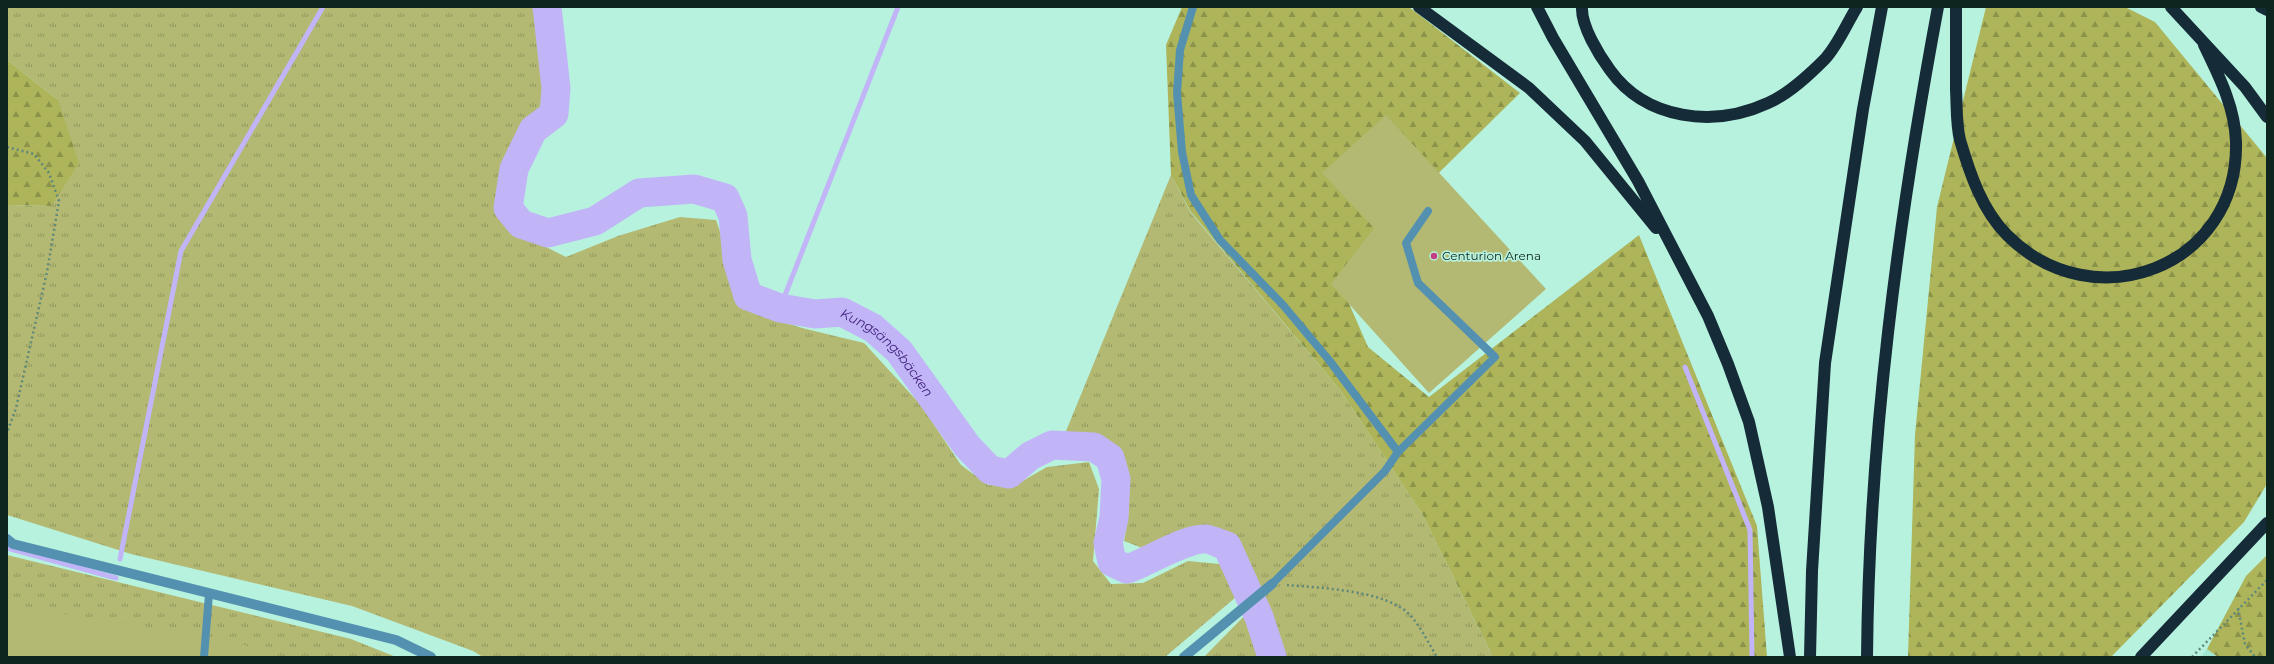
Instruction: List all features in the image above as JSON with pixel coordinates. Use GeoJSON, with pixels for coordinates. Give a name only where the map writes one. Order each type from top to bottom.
{"type":"FeatureCollection","features":[{"type":"Feature","properties":{"kind":"highway"},"geometry":{"type":"LineString","coordinates":[[1419,7],[1529,88],[1585,141],[1673,250]]}},
{"type":"Feature","properties":{"kind":"highway"},"geometry":{"type":"LineString","coordinates":[[1537,7],[1553,38],[1638,181],[1708,316],[1749,422],[1768,507],[1790,657]]}},
{"type":"Feature","properties":{"kind":"highway"},"geometry":{"type":"LineString","coordinates":[[1582,7],[1596,50],[1619,82],[1646,103],[1682,116],[1730,116],[1769,103],[1799,84],[1827,58],[1857,7]]}},
{"type":"Feature","properties":{"kind":"highway"},"geometry":{"type":"LineString","coordinates":[[1810,657],[1812,571],[1825,363],[1863,109],[1882,7]]}},
{"type":"Feature","properties":{"kind":"highway"},"geometry":{"type":"LineString","coordinates":[[1867,657],[1867,587],[1885,347],[1917,120],[1938,7]]}},
{"type":"Feature","properties":{"kind":"highway"},"geometry":{"type":"LineString","coordinates":[[1956,7],[1957,114],[1960,138],[1978,191],[1994,219],[2020,247],[2052,266],[2087,277],[2122,278],[2158,268],[2176,259],[2203,234],[2224,202],[2232,183],[2236,142],[2228,95],[2204,45]]}},
{"type":"Feature","properties":{"kind":"highway"},"geometry":{"type":"LineString","coordinates":[[2171,7],[2204,45],[2245,87],[2267,117]]}},
{"type":"Feature","properties":{"kind":"highway"},"geometry":{"type":"LineString","coordinates":[[2261,7],[2267,10]]}},
{"type":"Feature","properties":{"kind":"highway"},"geometry":{"type":"LineString","coordinates":[[2141,657],[2265,524]]}},
{"type":"Feature","properties":{"kind":"street"},"geometry":{"type":"LineString","coordinates":[[7,539],[13,544],[20,546],[396,640],[431,657]]}},
{"type":"Feature","properties":{"kind":"street"},"geometry":{"type":"LineString","coordinates":[[1184,657],[1229,618],[1272,584]]}},
{"type":"Feature","properties":{"kind":"lane"},"geometry":{"type":"LineString","coordinates":[[1192,7],[1180,50],[1177,93],[1182,152],[1191,195],[1220,240],[1283,305],[1329,360],[1398,452]]}},
{"type":"Feature","properties":{"kind":"lane"},"geometry":{"type":"LineString","coordinates":[[1272,584],[1385,471],[1398,452],[1495,357],[1418,283],[1406,243],[1428,211]]}},
{"type":"Feature","properties":{"kind":"lane"},"geometry":{"type":"LineString","coordinates":[[204,657],[209,594]]}},
{"type":"Feature","properties":{"kind":"path"},"geometry":{"type":"LineString","coordinates":[[7,147],[34,154],[49,173],[59,201],[47,272],[18,401],[7,433]]}},
{"type":"Feature","properties":{"kind":"path"},"geometry":{"type":"LineString","coordinates":[[2192,657],[2238,608],[2267,580]]}},
{"type":"Feature","properties":{"kind":"path"},"geometry":{"type":"LineString","coordinates":[[1272,584],[1362,594],[1390,601],[1410,615],[1437,657]]}},
{"type":"Feature","properties":{"kind":"path"},"geometry":{"type":"LineString","coordinates":[[2238,608],[2245,644],[2254,657]]}},
{"type":"Feature","properties":{"kind":"shaded area"},"geometry":{"type":"Polygon","coordinates":[[[2207,649],[2218,657],[2201,657],[2207,649]]]}},
{"type":"Feature","properties":{"kind":"green space"},"geometry":{"type":"Polygon","coordinates":[[[7,7],[544,7],[552,92],[513,157],[498,209],[528,238],[566,257],[618,236],[680,217],[716,220],[733,269],[758,315],[806,329],[864,343],[920,404],[961,465],[988,485],[1014,486],[1047,467],[1089,462],[1099,489],[1093,561],[1111,584],[1143,583],[1188,561],[1220,564],[1242,592],[1165,657],[483,657],[473,651],[352,606],[131,554],[7,515],[7,205],[51,206],[58,100],[7,60],[7,7]]]}},
{"type":"Feature","properties":{"kind":"green space"},"geometry":{"type":"Polygon","coordinates":[[[1182,7],[1409,7],[1520,93],[1402,209],[1344,292],[1368,347],[1429,397],[1639,235],[1757,526],[1767,657],[1493,657],[1422,514],[1341,391],[1191,212],[1171,175],[1166,45],[1182,7]]]}},
{"type":"Feature","properties":{"kind":"green space"},"geometry":{"type":"Polygon","coordinates":[[[1986,7],[2125,7],[2155,22],[2267,158],[2267,484],[2244,522],[2111,657],[1908,657],[1915,435],[1937,207],[1986,7]]]}},
{"type":"Feature","properties":{"kind":"green space"},"geometry":{"type":"Polygon","coordinates":[[[7,60],[58,100],[79,163],[51,206],[7,205],[7,60]]]}},
{"type":"Feature","properties":{"kind":"green space","name":"Centurion Arena"},"geometry":{"type":"Polygon","coordinates":[[[1386,115],[1546,289],[1429,393],[1331,284],[1374,228],[1322,173],[1386,115]]]}},
{"type":"Feature","properties":{"kind":"green space"},"geometry":{"type":"Polygon","coordinates":[[[1171,175],[1191,213],[1341,391],[1422,514],[1493,657],[1278,657],[1273,644],[1265,604],[1248,573],[1237,542],[1212,531],[1177,534],[1150,551],[1124,541],[1127,527],[1129,493],[1122,459],[1117,446],[1096,438],[1064,436],[1171,175]]]}},
{"type":"Feature","properties":{"kind":"green space"},"geometry":{"type":"Polygon","coordinates":[[[7,555],[351,639],[396,657],[7,657],[7,555]]]}},
{"type":"Feature","properties":{"kind":"green space"},"geometry":{"type":"Polygon","coordinates":[[[2267,555],[2267,657],[2218,657],[2207,649],[2246,576],[2267,555]]]}},
{"type":"Feature","properties":{"kind":"green space"},"geometry":{"type":"Polygon","coordinates":[[[7,605],[230,640],[278,657],[7,657],[7,605]]]}},
{"type":"Feature","properties":{"kind":"green space"},"geometry":{"type":"Polygon","coordinates":[[[1251,609],[1267,657],[1204,657],[1251,609]]]}},
{"type":"Feature","properties":{"kind":"waterway"},"geometry":{"type":"LineString","coordinates":[[120,559],[181,251],[323,7]]}},
{"type":"Feature","properties":{"kind":"waterway","name":"Kungsängsbäcken"},"geometry":{"type":"LineString","coordinates":[[547,7],[556,88],[554,114],[533,130],[514,169],[508,208],[521,224],[548,233],[595,221],[639,193],[694,189],[725,198],[733,216],[737,260],[748,296],[780,308],[815,314],[842,312],[873,328],[899,351],[967,446],[990,470],[1009,474],[1030,456],[1052,445],[1094,447],[1110,458],[1116,479],[1114,518],[1108,543],[1112,562],[1127,569],[1178,546],[1198,539],[1206,539],[1227,546],[1259,617],[1272,657]]}},
{"type":"Feature","properties":{"kind":"waterway"},"geometry":{"type":"LineString","coordinates":[[780,308],[898,7]]}},
{"type":"Feature","properties":{"kind":"waterway"},"geometry":{"type":"LineString","coordinates":[[1685,367],[1750,530],[1752,657]]}},
{"type":"Feature","properties":{"kind":"waterway"},"geometry":{"type":"LineString","coordinates":[[7,548],[116,578]]}},
{"type":"Feature","properties":{"kind":"place","name":"Centurion Arena"},"geometry":{"type":"Point","coordinates":[1434,256]}}]}
